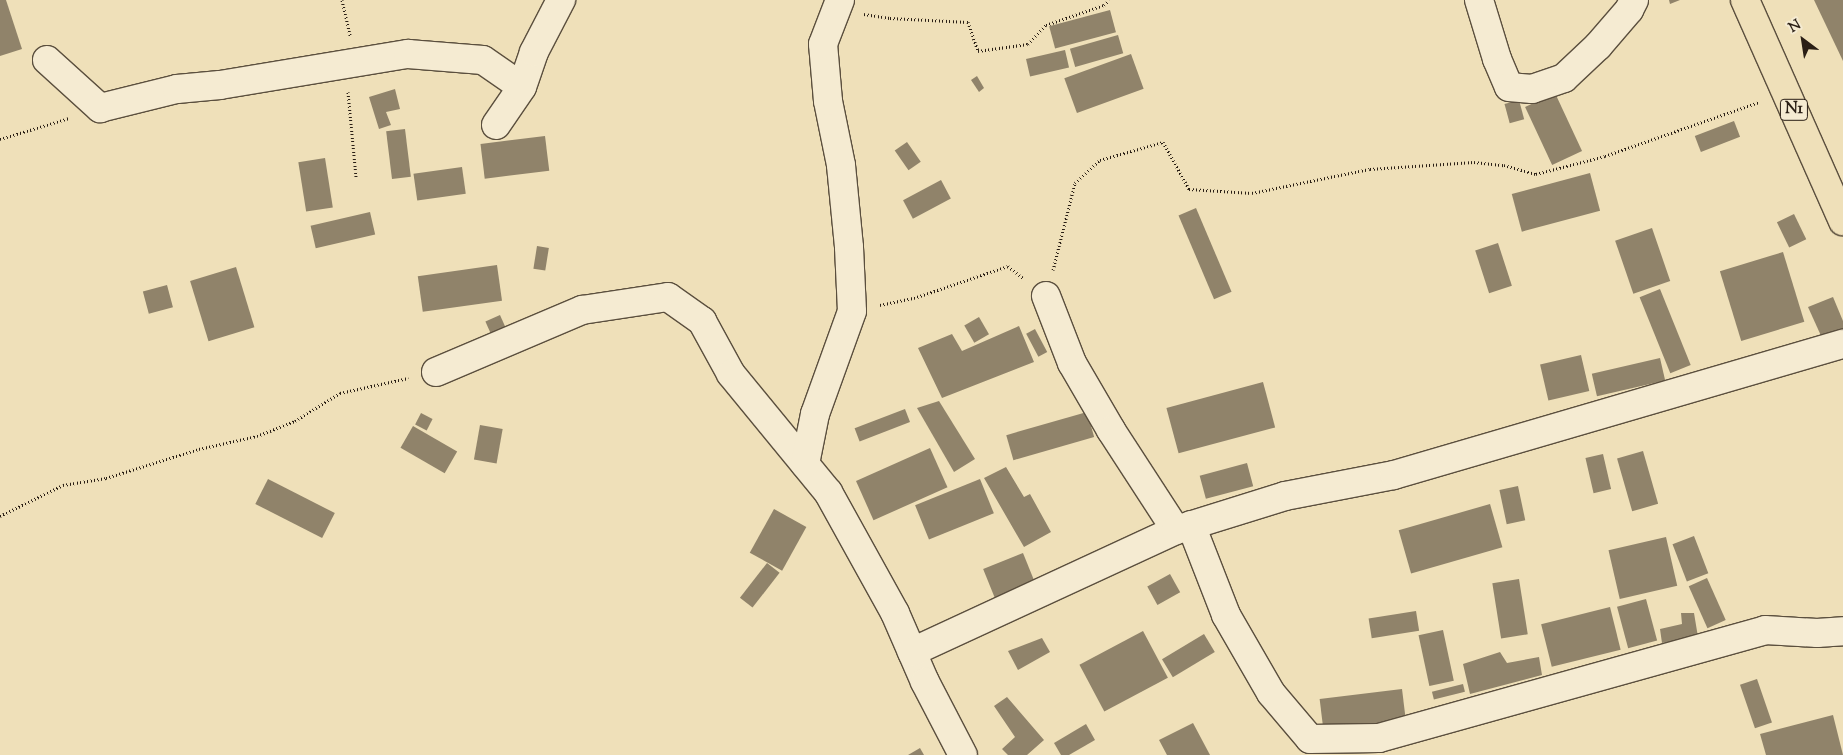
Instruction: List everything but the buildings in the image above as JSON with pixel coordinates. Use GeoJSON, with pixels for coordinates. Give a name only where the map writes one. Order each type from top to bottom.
{"type":"FeatureCollection","features":[{"type":"Feature","properties":{"kind":"highway","name":"N1"},"geometry":{"type":"LineString","coordinates":[[1745,0],[1786,92],[1838,193],[1843,221]]}},
{"type":"Feature","properties":{"kind":"street"},"geometry":{"type":"LineString","coordinates":[[496,126],[522,87],[534,52],[561,0]]}},
{"type":"Feature","properties":{"kind":"street"},"geometry":{"type":"LineString","coordinates":[[1479,0],[1497,59],[1509,87],[1532,89],[1564,78],[1598,46],[1629,10],[1634,0]]}},
{"type":"Feature","properties":{"kind":"street"},"geometry":{"type":"LineString","coordinates":[[805,464],[815,414],[852,311],[849,247],[842,174],[828,101],[823,44],[838,5]]}},
{"type":"Feature","properties":{"kind":"street"},"geometry":{"type":"LineString","coordinates":[[47,60],[100,108],[176,89],[220,85],[408,54],[482,60],[522,87]]}},
{"type":"Feature","properties":{"kind":"street"},"geometry":{"type":"LineString","coordinates":[[1046,296],[1072,363],[1111,430],[1183,528],[1226,615],[1271,693],[1310,739],[1379,738],[1765,630],[1817,633],[1843,631]]}},
{"type":"Feature","properties":{"kind":"street"},"geometry":{"type":"LineString","coordinates":[[436,372],[582,310],[668,298],[702,321],[731,374],[828,492],[895,614],[964,755]]}},
{"type":"Feature","properties":{"kind":"street"},"geometry":{"type":"LineString","coordinates":[[912,652],[1183,528],[1285,496],[1394,475],[1843,344]]}},
{"type":"Feature","properties":{"kind":"path"},"geometry":{"type":"LineString","coordinates":[[1099,0],[1104,5]]}},
{"type":"Feature","properties":{"kind":"path"},"geometry":{"type":"LineString","coordinates":[[838,5],[890,18],[968,22],[978,51],[1028,44],[1046,25],[1104,5],[1109,0]]}},
{"type":"Feature","properties":{"kind":"path"},"geometry":{"type":"LineString","coordinates":[[852,311],[914,298],[1008,266],[1046,296],[1075,183],[1100,160],[1163,142],[1189,189],[1252,193],[1370,169],[1474,162],[1504,165],[1536,174],[1605,156],[1786,92]]}},
{"type":"Feature","properties":{"kind":"path"},"geometry":{"type":"LineString","coordinates":[[0,139],[100,108]]}},
{"type":"Feature","properties":{"kind":"path"},"geometry":{"type":"LineString","coordinates":[[0,516],[63,484],[106,478],[199,449],[257,436],[295,421],[340,393],[436,372]]}}]}
